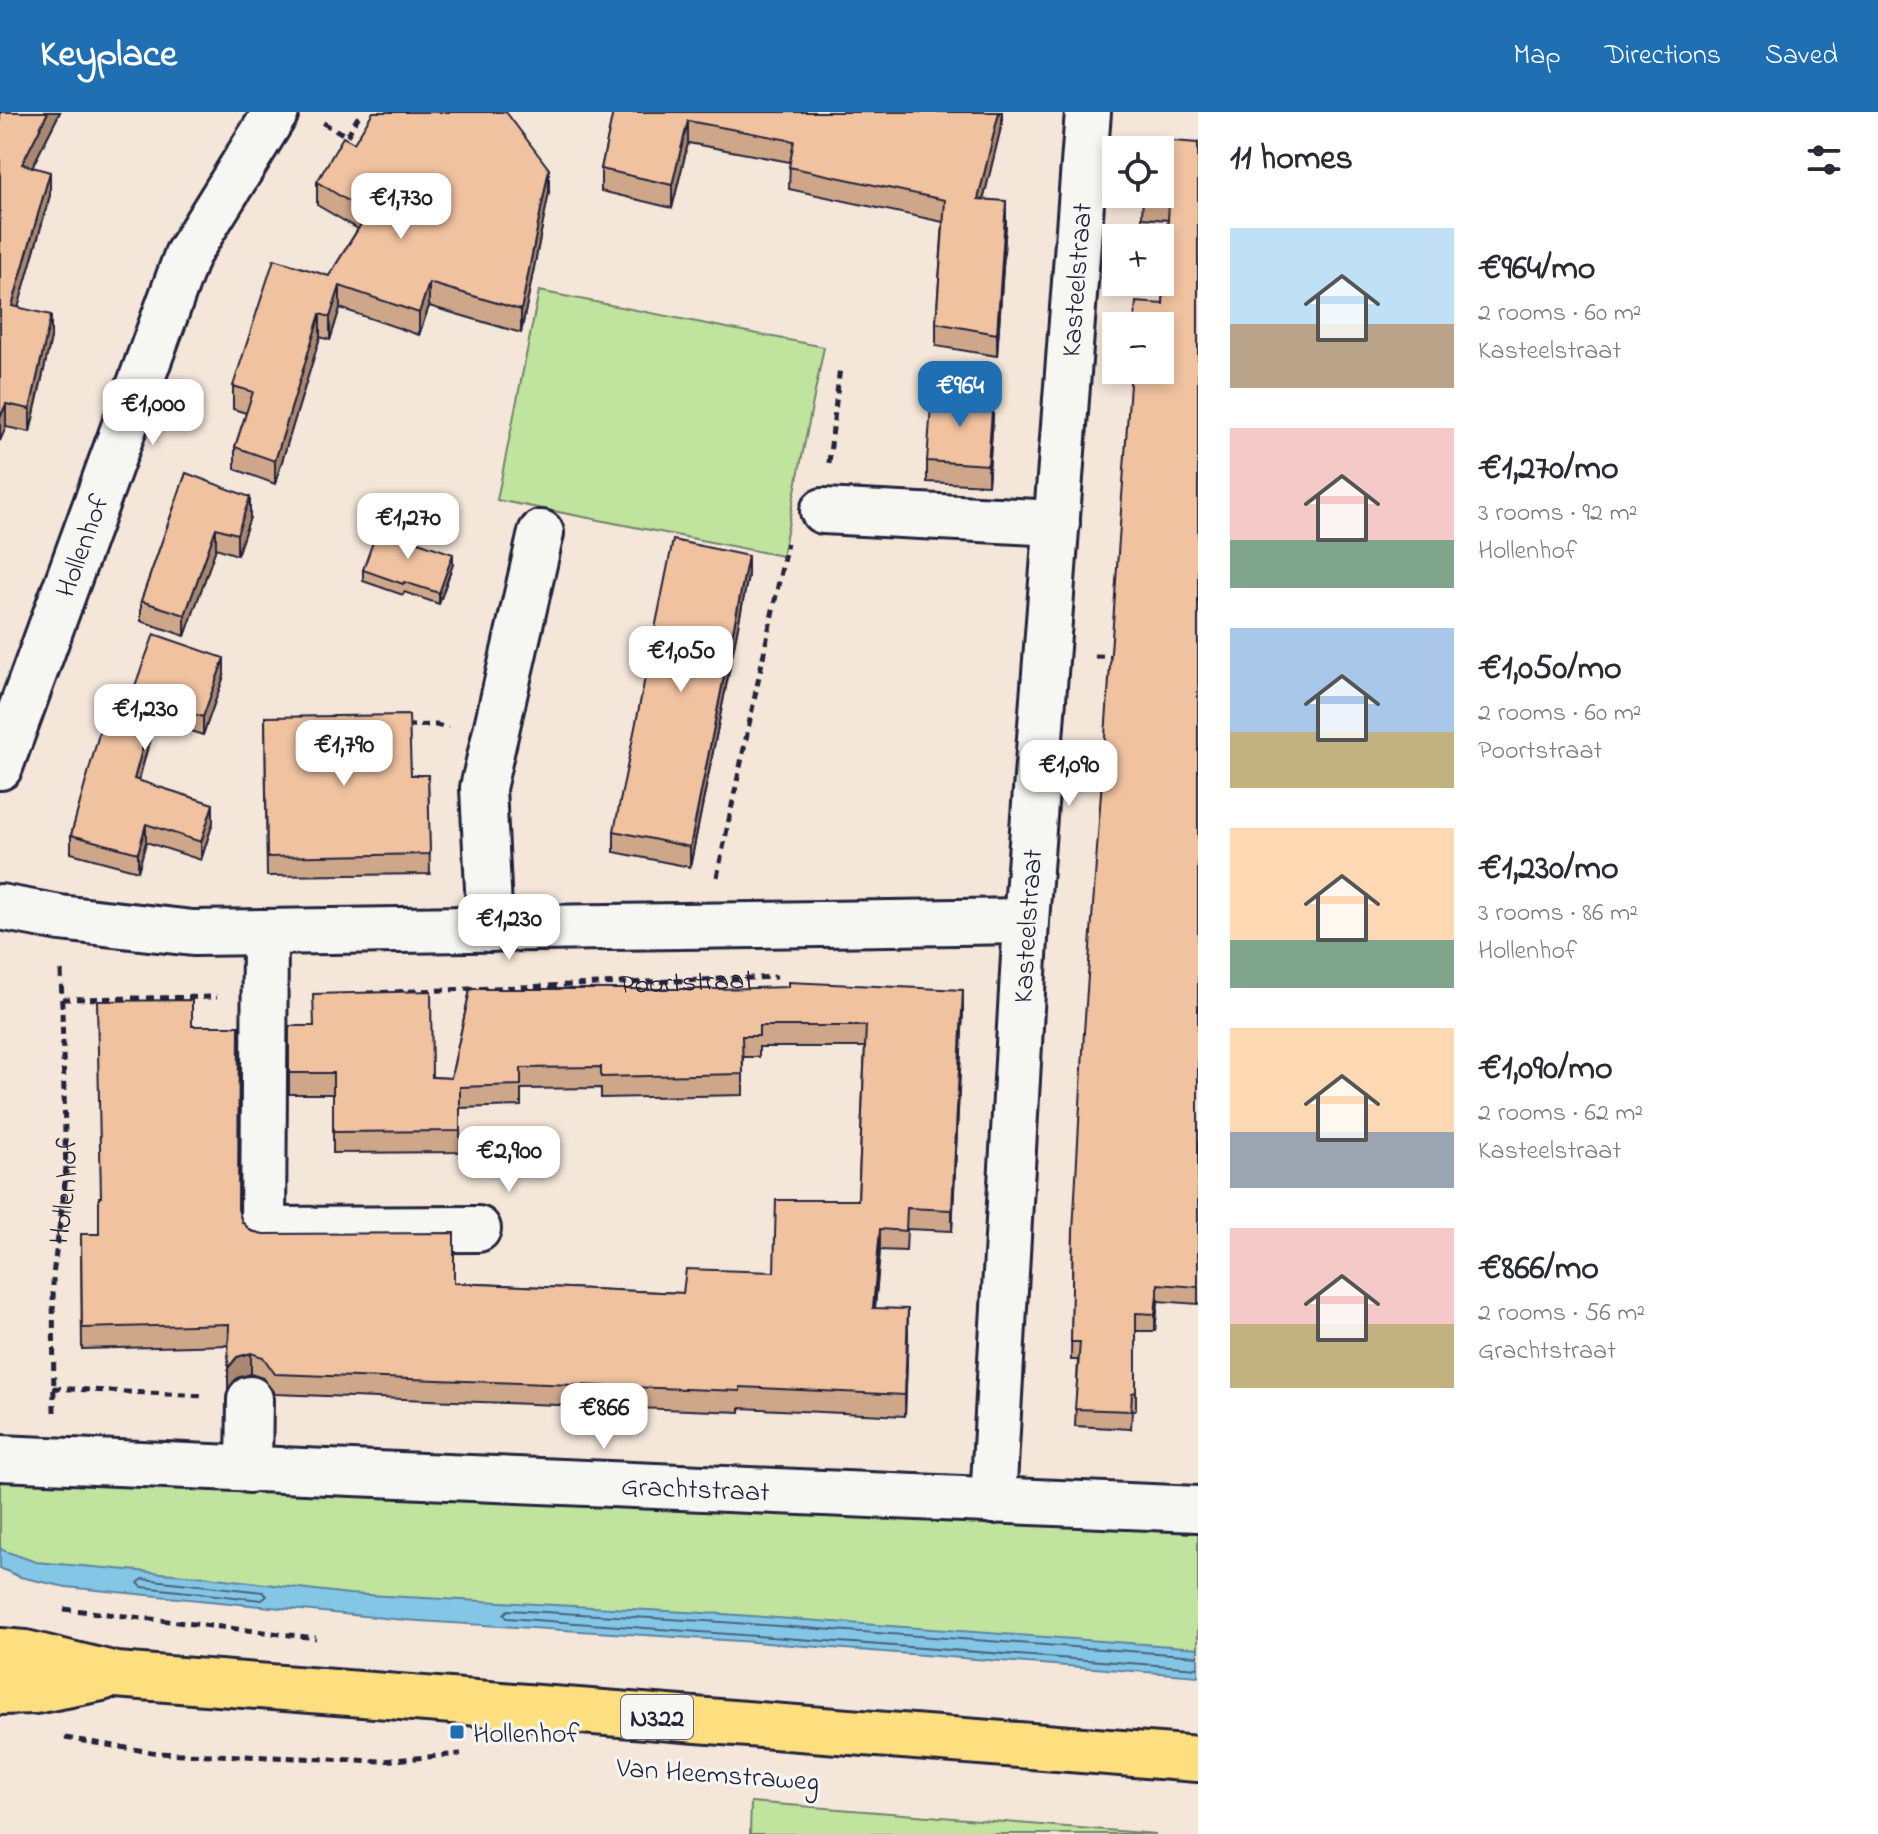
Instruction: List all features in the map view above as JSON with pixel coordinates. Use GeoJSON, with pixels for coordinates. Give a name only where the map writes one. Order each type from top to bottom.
{"type":"FeatureCollection","features":[{"type":"Feature","properties":{"kind":"main road","name":"Van Heemstraweg"},"geometry":{"type":"LineString","coordinates":[[0,1651],[25,1653],[116,1675],[1198,1759]]}},
{"type":"Feature","properties":{"kind":"main road","name":"Van Heemstraweg"},"geometry":{"type":"LineString","coordinates":[[0,1692],[35,1691],[116,1675]]}},
{"type":"Feature","properties":{"kind":"street","name":"Kasteelstraat"},"geometry":{"type":"LineString","coordinates":[[993,1501],[1026,921],[1088,112]]}},
{"type":"Feature","properties":{"kind":"street","name":"Hollenhof"},"geometry":{"type":"LineString","coordinates":[[0,767],[187,255],[295,115]]}},
{"type":"Feature","properties":{"kind":"street"},"geometry":{"type":"LineString","coordinates":[[823,511],[1057,523]]}},
{"type":"Feature","properties":{"kind":"street"},"geometry":{"type":"LineString","coordinates":[[490,929],[483,788],[541,533]]}},
{"type":"Feature","properties":{"kind":"street","name":"Poortstraat"},"geometry":{"type":"LineString","coordinates":[[0,907],[60,918],[193,933],[1026,921]]}},
{"type":"Feature","properties":{"kind":"street"},"geometry":{"type":"LineString","coordinates":[[265,932],[263,1230],[478,1229]]}},
{"type":"Feature","properties":{"kind":"street"},"geometry":{"type":"LineString","coordinates":[[249,1470],[250,1399]]}},
{"type":"Feature","properties":{"kind":"street","name":"Grachtstraat"},"geometry":{"type":"LineString","coordinates":[[0,1458],[1198,1509]]}},
{"type":"Feature","properties":{"kind":"path"},"geometry":{"type":"LineString","coordinates":[[295,115],[347,136],[361,112]]}},
{"type":"Feature","properties":{"kind":"path","name":"Poortstraat"},"geometry":{"type":"LineString","coordinates":[[707,925],[789,535],[820,538],[840,367]]}},
{"type":"Feature","properties":{"kind":"path"},"geometry":{"type":"LineString","coordinates":[[1047,651],[1122,658]]}},
{"type":"Feature","properties":{"kind":"path"},"geometry":{"type":"LineString","coordinates":[[392,726],[436,725],[494,739]]}},
{"type":"Feature","properties":{"kind":"path","name":"Hollenhof"},"geometry":{"type":"LineString","coordinates":[[54,1461],[53,1275],[66,1176],[60,918]]}},
{"type":"Feature","properties":{"kind":"path","name":"Poortstraat"},"geometry":{"type":"LineString","coordinates":[[360,993],[786,977]]}},
{"type":"Feature","properties":{"kind":"path"},"geometry":{"type":"LineString","coordinates":[[62,999],[265,997]]}},
{"type":"Feature","properties":{"kind":"path"},"geometry":{"type":"LineString","coordinates":[[53,1388],[250,1399]]}},
{"type":"Feature","properties":{"kind":"path"},"geometry":{"type":"LineString","coordinates":[[59,1737],[158,1753],[383,1761],[467,1753]]}},
{"type":"Feature","properties":{"kind":"green space"},"geometry":{"type":"Polygon","coordinates":[[[539,291],[824,347],[782,556],[497,500],[539,291]]]}},
{"type":"Feature","properties":{"kind":"green space"},"geometry":{"type":"Polygon","coordinates":[[[0,1478],[850,1514],[1198,1533],[1198,1670],[388,1606],[0,1569],[0,1478]]]}},
{"type":"Feature","properties":{"kind":"green space"},"geometry":{"type":"Polygon","coordinates":[[[751,1802],[1156,1834],[750,1834],[751,1802]]]}},
{"type":"Feature","properties":{"kind":"water"},"geometry":{"type":"Polygon","coordinates":[[[0,1547],[36,1562],[208,1577],[349,1594],[723,1614],[1198,1648],[1198,1676],[740,1641],[404,1620],[66,1587],[20,1577],[0,1568],[0,1547]]]}},
{"type":"Feature","properties":{"kind":"building"},"geometry":{"type":"Polygon","coordinates":[[[0,112],[48,112],[22,164],[50,172],[12,306],[51,315],[30,409],[6,404],[0,418],[0,112]]]}},
{"type":"Feature","properties":{"kind":"building"},"geometry":{"type":"Polygon","coordinates":[[[373,112],[506,112],[549,169],[521,310],[429,283],[419,313],[340,286],[330,317],[320,314],[275,461],[235,447],[253,392],[233,386],[274,259],[329,276],[368,213],[317,182],[343,137],[354,143],[373,112]]]}},
{"type":"Feature","properties":{"kind":"building"},"geometry":{"type":"Polygon","coordinates":[[[613,112],[999,112],[978,199],[1006,201],[997,334],[936,323],[945,200],[789,167],[794,141],[688,121],[672,185],[601,169],[613,112]]]}},
{"type":"Feature","properties":{"kind":"building"},"geometry":{"type":"Polygon","coordinates":[[[1174,141],[1198,143],[1198,1287],[1158,1284],[1155,1314],[1136,1313],[1136,1392],[1132,1393],[1131,1411],[1075,1409],[1080,1342],[1071,1342],[1073,1232],[1084,1032],[1130,384],[1174,384],[1174,312],[1135,312],[1136,302],[1163,304],[1163,296],[1174,296],[1174,224],[1168,224],[1169,208],[1174,208],[1174,141]]]}},
{"type":"Feature","properties":{"kind":"building"},"geometry":{"type":"Polygon","coordinates":[[[932,392],[993,397],[988,465],[927,461],[932,392]]]}},
{"type":"Feature","properties":{"kind":"building"},"geometry":{"type":"Polygon","coordinates":[[[186,473],[250,497],[237,534],[216,528],[185,615],[141,601],[186,473]]]}},
{"type":"Feature","properties":{"kind":"building"},"geometry":{"type":"Polygon","coordinates":[[[378,528],[453,554],[439,593],[363,570],[378,528]]]}},
{"type":"Feature","properties":{"kind":"building"},"geometry":{"type":"Polygon","coordinates":[[[673,540],[748,556],[690,847],[614,831],[673,540]]]}},
{"type":"Feature","properties":{"kind":"building"},"geometry":{"type":"Polygon","coordinates":[[[154,634],[224,658],[203,717],[155,702],[134,779],[213,804],[201,842],[146,824],[138,853],[71,835],[113,690],[146,699],[132,694],[154,634]]]}},
{"type":"Feature","properties":{"kind":"building"},"geometry":{"type":"Polygon","coordinates":[[[409,715],[411,775],[428,775],[430,854],[267,857],[265,717],[409,715]]]}},
{"type":"Feature","properties":{"kind":"building"},"geometry":{"type":"Polygon","coordinates":[[[788,982],[963,990],[952,1210],[907,1208],[906,1231],[880,1229],[873,1308],[908,1309],[905,1395],[740,1387],[740,1391],[275,1374],[263,1357],[251,1353],[237,1357],[228,1368],[229,1324],[82,1328],[81,1234],[99,1234],[101,1197],[97,1001],[192,1000],[192,1026],[239,1026],[238,1209],[242,1222],[251,1231],[263,1234],[454,1233],[454,1283],[683,1293],[686,1269],[774,1272],[776,1200],[858,1200],[866,1026],[759,1026],[759,1036],[742,1036],[743,1074],[601,1077],[601,1067],[521,1068],[521,1085],[460,1087],[460,1131],[333,1132],[333,1073],[289,1073],[289,1026],[314,1026],[313,994],[431,991],[432,1077],[451,1078],[470,990],[473,989],[716,989],[788,987],[788,982]]]}},
{"type":"Feature","properties":{"kind":"place","name":"Hollenhof"},"geometry":{"type":"Point","coordinates":[457,1732]}}]}
